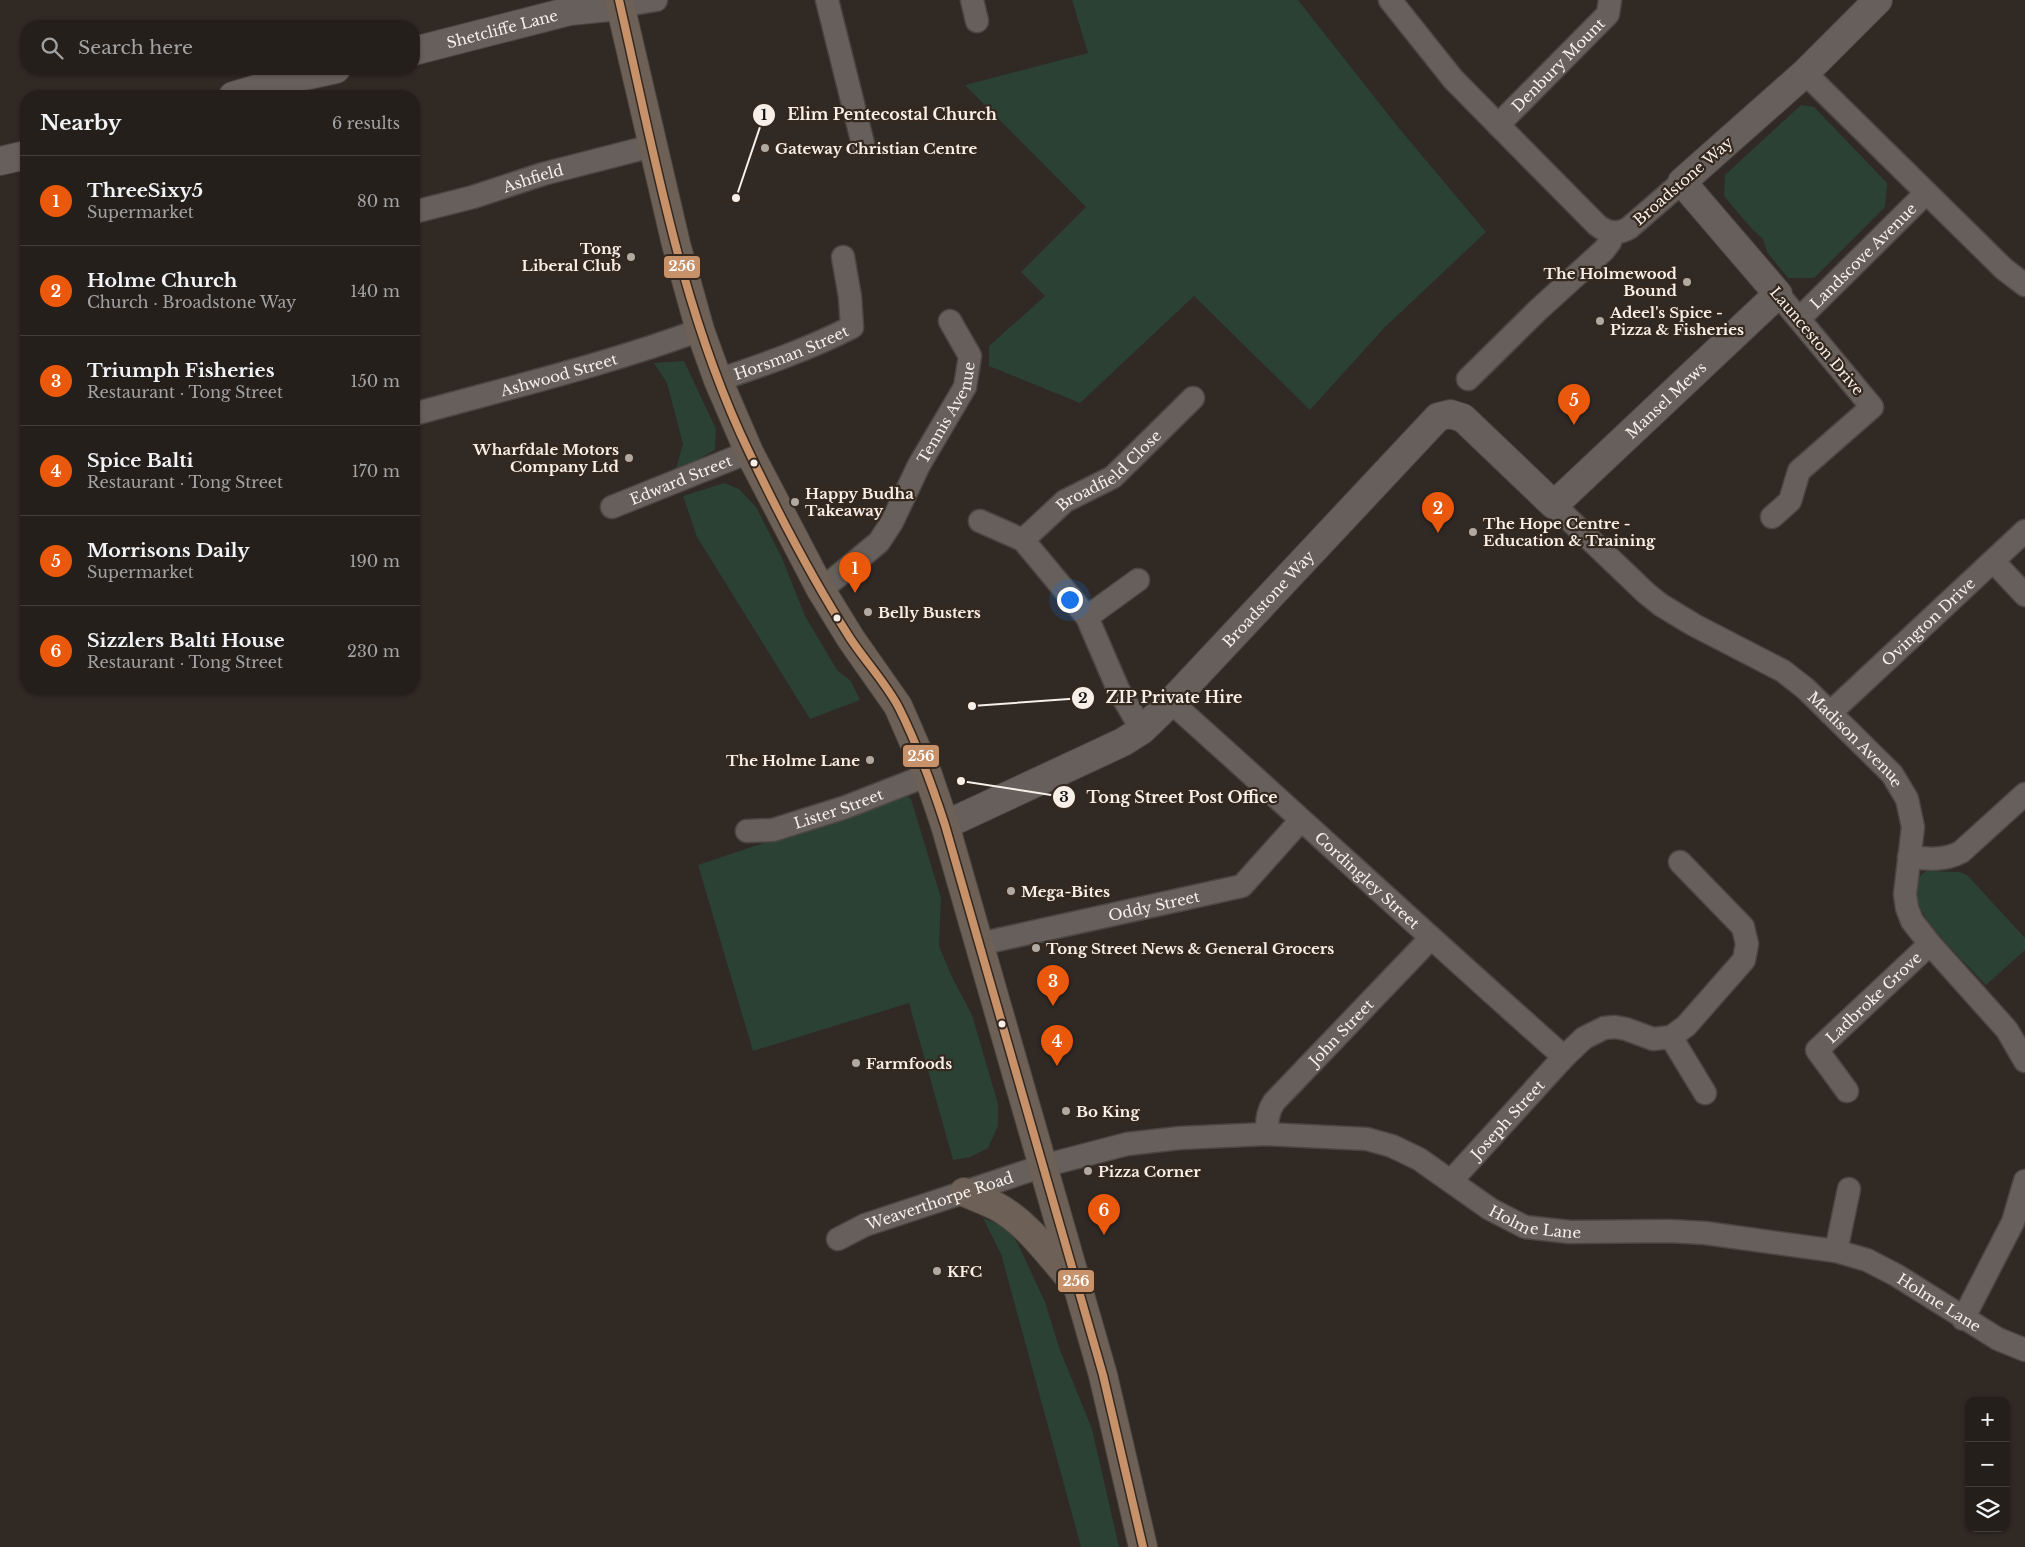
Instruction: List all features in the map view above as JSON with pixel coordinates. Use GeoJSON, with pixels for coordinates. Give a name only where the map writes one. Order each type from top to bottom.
{"type":"FeatureCollection","features":[{"type":"Feature","properties":{"kind":"highway"},"geometry":{"type":"LineString","coordinates":[[620,3],[676,244],[700,330],[718,380],[750,452],[821,590],[851,640],[898,706],[928,775],[945,825],[1103,1375],[1143,1547]]}},
{"type":"Feature","properties":{"kind":"highway"},"geometry":{"type":"LineString","coordinates":[[964,1192],[997,1206],[1015,1220],[1030,1233],[1077,1286]]}},
{"type":"Feature","properties":{"kind":"street"},"geometry":{"type":"LineString","coordinates":[[620,3],[656,0]]}},
{"type":"Feature","properties":{"kind":"street"},"geometry":{"type":"LineString","coordinates":[[827,0],[863,144]]}},
{"type":"Feature","properties":{"kind":"street"},"geometry":{"type":"LineString","coordinates":[[1390,0],[1454,79],[1498,125],[1597,225],[1612,232],[1610,242],[1604,250],[1538,310],[1468,379]]}},
{"type":"Feature","properties":{"kind":"street","name":"Denbury Mount"},"geometry":{"type":"LineString","coordinates":[[1498,125],[1608,14],[1610,0]]}},
{"type":"Feature","properties":{"kind":"street","name":"Broadstone Way"},"geometry":{"type":"LineString","coordinates":[[1612,232],[1624,231],[1629,228],[1682,182],[1805,74],[1878,0]]}},
{"type":"Feature","properties":{"kind":"street","name":"Shetcliffe Lane"},"geometry":{"type":"LineString","coordinates":[[420,49],[570,11],[620,3]]}},
{"type":"Feature","properties":{"kind":"street","name":"Landscove Avenue"},"geometry":{"type":"LineString","coordinates":[[1805,74],[2004,269],[2025,285]]}},
{"type":"Feature","properties":{"kind":"street"},"geometry":{"type":"LineString","coordinates":[[254,90],[309,75]]}},
{"type":"Feature","properties":{"kind":"street","name":"Ashfield"},"geometry":{"type":"LineString","coordinates":[[420,210],[473,197],[543,174],[652,146]]}},
{"type":"Feature","properties":{"kind":"street"},"geometry":{"type":"LineString","coordinates":[[0,161],[20,156]]}},
{"type":"Feature","properties":{"kind":"street","name":"Launceston Drive"},"geometry":{"type":"LineString","coordinates":[[1682,182],[1872,407],[1799,471],[1790,501],[1772,517]]}},
{"type":"Feature","properties":{"kind":"street","name":"Landscove Avenue"},"geometry":{"type":"LineString","coordinates":[[1799,319],[1926,193]]}},
{"type":"Feature","properties":{"kind":"street","name":"Horsman Street"},"geometry":{"type":"LineString","coordinates":[[718,380],[759,367],[852,327],[850,297],[843,257]]}},
{"type":"Feature","properties":{"kind":"street","name":"Mansel Mews"},"geometry":{"type":"LineString","coordinates":[[1554,505],[1778,294]]}},
{"type":"Feature","properties":{"kind":"street","name":"Tennis Avenue"},"geometry":{"type":"LineString","coordinates":[[821,590],[879,542],[892,522],[919,466],[965,387],[970,356],[950,321]]}},
{"type":"Feature","properties":{"kind":"street","name":"Ashwood Street"},"geometry":{"type":"LineString","coordinates":[[420,412],[602,363],[700,330]]}},
{"type":"Feature","properties":{"kind":"street","name":"Broadfield Close"},"geometry":{"type":"LineString","coordinates":[[1023,540],[1065,501],[1114,478],[1193,398]]}},
{"type":"Feature","properties":{"kind":"street","name":"Broadstone Way"},"geometry":{"type":"LineString","coordinates":[[945,825],[1094,757],[1142,730],[1172,702],[1438,417],[1450,414],[1462,418],[1554,505]]}},
{"type":"Feature","properties":{"kind":"street","name":"Edward Street"},"geometry":{"type":"LineString","coordinates":[[612,507],[750,452]]}},
{"type":"Feature","properties":{"kind":"street","name":"Madison Avenue"},"geometry":{"type":"LineString","coordinates":[[1554,505],[1661,605],[1694,625],[1784,671],[1883,764],[1900,786],[1911,812],[1913,826],[1905,894],[1907,908],[1912,921],[1930,944],[2007,1030],[2025,1061]]}},
{"type":"Feature","properties":{"kind":"street"},"geometry":{"type":"LineString","coordinates":[[980,521],[1023,540],[1086,617],[1118,689],[1142,730]]}},
{"type":"Feature","properties":{"kind":"street","name":"Ovington Drive"},"geometry":{"type":"LineString","coordinates":[[1830,713],[2025,532]]}},
{"type":"Feature","properties":{"kind":"street"},"geometry":{"type":"LineString","coordinates":[[1994,562],[2025,595]]}},
{"type":"Feature","properties":{"kind":"street"},"geometry":{"type":"LineString","coordinates":[[1086,617],[1138,580]]}},
{"type":"Feature","properties":{"kind":"street","name":"Cordingley Street"},"geometry":{"type":"LineString","coordinates":[[1172,702],[1430,939],[1564,1057]]}},
{"type":"Feature","properties":{"kind":"street","name":"Lister Street"},"geometry":{"type":"LineString","coordinates":[[747,831],[773,830],[846,807],[928,775]]}},
{"type":"Feature","properties":{"kind":"street"},"geometry":{"type":"LineString","coordinates":[[1910,857],[1936,860],[1950,858],[1961,852],[2025,794]]}},
{"type":"Feature","properties":{"kind":"street","name":"Oddy Street"},"geometry":{"type":"LineString","coordinates":[[979,944],[1242,886],[1301,820]]}},
{"type":"Feature","properties":{"kind":"street"},"geometry":{"type":"LineString","coordinates":[[1680,862],[1738,920],[1746,935],[1747,944],[1744,960],[1686,1026],[1671,1036],[1705,1093]]}},
{"type":"Feature","properties":{"kind":"street","name":"John Street"},"geometry":{"type":"LineString","coordinates":[[1267,1134],[1266,1119],[1268,1111],[1274,1102],[1430,939]]}},
{"type":"Feature","properties":{"kind":"street","name":"Ladbroke Grove"},"geometry":{"type":"LineString","coordinates":[[1847,1091],[1812,1054],[1930,944]]}},
{"type":"Feature","properties":{"kind":"street","name":"Joseph Street"},"geometry":{"type":"LineString","coordinates":[[1452,1180],[1564,1057],[1584,1038],[1604,1028],[1615,1027],[1653,1039],[1671,1036]]}},
{"type":"Feature","properties":{"kind":"street","name":"Holme Lane"},"geometry":{"type":"LineString","coordinates":[[1043,1166],[1127,1144],[1180,1138],[1267,1134],[1367,1138],[1392,1146],[1419,1159],[1452,1180],[1490,1209],[1525,1227],[1570,1232],[1669,1231],[1705,1233],[1836,1251],[1867,1260],[1896,1275],[1963,1319],[1998,1339],[2025,1350]]}},
{"type":"Feature","properties":{"kind":"street","name":"Weaverthorpe Road"},"geometry":{"type":"LineString","coordinates":[[838,1239],[865,1225],[1043,1166]]}},
{"type":"Feature","properties":{"kind":"street"},"geometry":{"type":"LineString","coordinates":[[1963,1319],[2010,1231],[2025,1181]]}},
{"type":"Feature","properties":{"kind":"street"},"geometry":{"type":"LineString","coordinates":[[1836,1251],[1849,1189]]}},
{"type":"Feature","properties":{"kind":"green space"},"geometry":{"type":"Polygon","coordinates":[[[1072,0],[1298,0],[1398,127],[1486,232],[1385,327],[1310,410],[1194,296],[1080,403],[989,366],[989,346],[1045,296],[1021,272],[1086,207],[965,85],[1088,53],[1072,0]]]}},
{"type":"Feature","properties":{"kind":"green space"},"geometry":{"type":"Polygon","coordinates":[[[1801,105],[1814,107],[1887,183],[1885,207],[1814,278],[1788,278],[1767,252],[1763,239],[1724,196],[1725,175],[1801,105]]]}},
{"type":"Feature","properties":{"kind":"green space"},"geometry":{"type":"Polygon","coordinates":[[[684,361],[716,429],[715,450],[675,472],[683,444],[667,383],[654,363],[684,361]]]}},
{"type":"Feature","properties":{"kind":"green space"},"geometry":{"type":"Polygon","coordinates":[[[724,483],[739,489],[756,507],[782,558],[805,616],[837,670],[851,681],[860,700],[810,719],[697,537],[683,496],[724,483]]]}},
{"type":"Feature","properties":{"kind":"green space"},"geometry":{"type":"Polygon","coordinates":[[[906,795],[911,799],[941,898],[939,946],[951,975],[972,1015],[998,1104],[998,1126],[988,1148],[970,1157],[953,1160],[909,1003],[753,1051],[698,865],[906,795]]]}},
{"type":"Feature","properties":{"kind":"green space"},"geometry":{"type":"Polygon","coordinates":[[[1927,871],[1960,872],[1968,876],[2025,938],[2025,950],[1986,985],[1937,933],[1922,910],[1918,900],[1918,881],[1920,876],[1927,871]]]}},
{"type":"Feature","properties":{"kind":"green space"},"geometry":{"type":"Polygon","coordinates":[[[983,1218],[1008,1229],[1018,1244],[1045,1302],[1060,1350],[1092,1429],[1119,1547],[1081,1547],[1001,1254],[983,1218]]]}},
{"type":"Feature","properties":{"kind":"transit line","name":"256"},"geometry":{"type":"LineString","coordinates":[[619,0],[658,173],[687,287],[725,398],[760,476],[784,523],[836,616],[899,708],[930,780],[945,825],[1103,1375],[1143,1547]]}},
{"type":"Feature","properties":{"kind":"place","name":"Gateway Christian Centre"},"geometry":{"type":"Point","coordinates":[765,148]}},
{"type":"Feature","properties":{"kind":"place","name":"Elim Pentecostal Church"},"geometry":{"type":"Point","coordinates":[736,198]}},
{"type":"Feature","properties":{"kind":"place","name":"Tong Liberal Club"},"geometry":{"type":"Point","coordinates":[631,257]}},
{"type":"Feature","properties":{"kind":"place","name":"The Holmewood Bound"},"geometry":{"type":"Point","coordinates":[1687,282]}},
{"type":"Feature","properties":{"kind":"place","name":"Adeel's Spice - Pizza & Fisheries"},"geometry":{"type":"Point","coordinates":[1600,321]}},
{"type":"Feature","properties":{"kind":"place","name":"Morrisons Daily"},"geometry":{"type":"Point","coordinates":[1574,425]}},
{"type":"Feature","properties":{"kind":"place","name":"Wharfdale Motors Company Ltd"},"geometry":{"type":"Point","coordinates":[629,458]}},
{"type":"Feature","properties":{"kind":"place","name":"Happy Budha Takeaway"},"geometry":{"type":"Point","coordinates":[795,502]}},
{"type":"Feature","properties":{"kind":"place","name":"The Hope Centre - Education & Training"},"geometry":{"type":"Point","coordinates":[1473,532]}},
{"type":"Feature","properties":{"kind":"place","name":"Holme Church"},"geometry":{"type":"Point","coordinates":[1438,533]}},
{"type":"Feature","properties":{"kind":"place","name":"ThreeSixy5"},"geometry":{"type":"Point","coordinates":[855,593]}},
{"type":"Feature","properties":{"kind":"place","name":"Belly Busters"},"geometry":{"type":"Point","coordinates":[868,612]}},
{"type":"Feature","properties":{"kind":"place","name":"ZIP Private Hire"},"geometry":{"type":"Point","coordinates":[972,706]}},
{"type":"Feature","properties":{"kind":"place","name":"The Holme Lane"},"geometry":{"type":"Point","coordinates":[870,760]}},
{"type":"Feature","properties":{"kind":"place","name":"Tong Street Post Office"},"geometry":{"type":"Point","coordinates":[961,781]}},
{"type":"Feature","properties":{"kind":"place","name":"Mega-Bites"},"geometry":{"type":"Point","coordinates":[1011,891]}},
{"type":"Feature","properties":{"kind":"place","name":"Tong Street News & General Grocers"},"geometry":{"type":"Point","coordinates":[1036,948]}},
{"type":"Feature","properties":{"kind":"place","name":"Triumph Fisheries"},"geometry":{"type":"Point","coordinates":[1053,1006]}},
{"type":"Feature","properties":{"kind":"place","name":"Farmfoods"},"geometry":{"type":"Point","coordinates":[856,1063]}},
{"type":"Feature","properties":{"kind":"place","name":"Spice Balti"},"geometry":{"type":"Point","coordinates":[1057,1066]}},
{"type":"Feature","properties":{"kind":"place","name":"Bo King"},"geometry":{"type":"Point","coordinates":[1066,1111]}},
{"type":"Feature","properties":{"kind":"place","name":"Pizza Corner"},"geometry":{"type":"Point","coordinates":[1088,1171]}},
{"type":"Feature","properties":{"kind":"place","name":"Sizzlers Balti House"},"geometry":{"type":"Point","coordinates":[1104,1235]}},
{"type":"Feature","properties":{"kind":"place","name":"KFC"},"geometry":{"type":"Point","coordinates":[937,1271]}}]}
